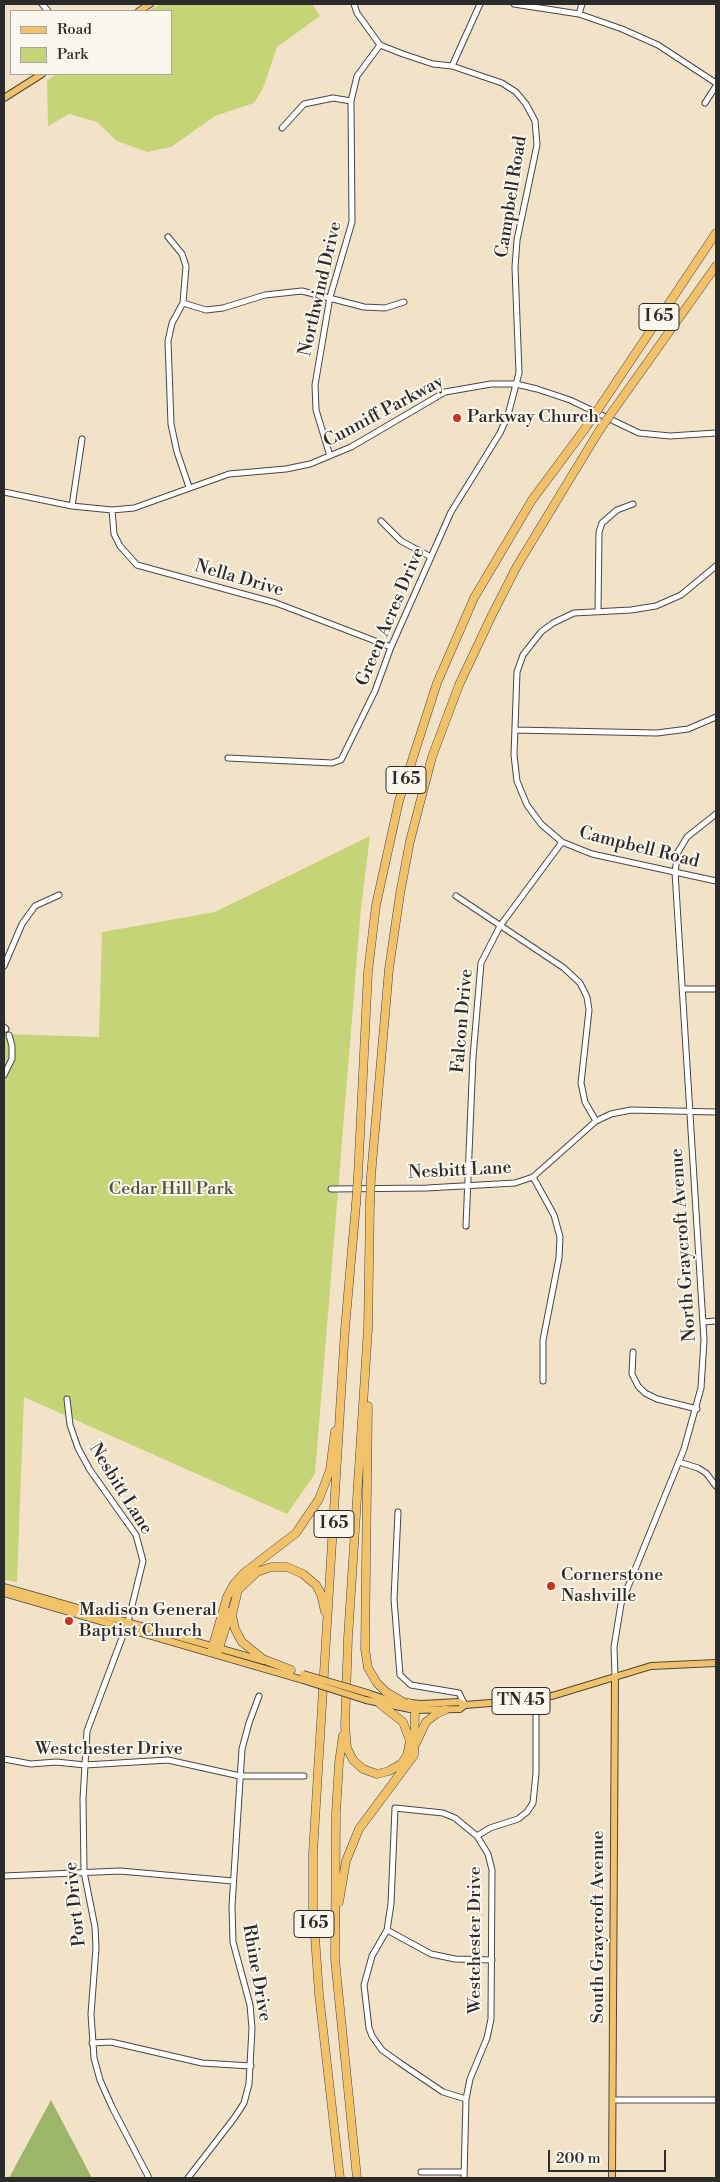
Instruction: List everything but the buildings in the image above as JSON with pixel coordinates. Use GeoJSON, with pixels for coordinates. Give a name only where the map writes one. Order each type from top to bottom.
{"type":"FeatureCollection","features":[{"type":"Feature","properties":{"kind":"highway","name":"I 65"},"geometry":{"type":"LineString","coordinates":[[340,2178],[319,1994],[313,1908],[314,1853],[342,1380],[358,1176],[368,972],[376,905],[399,801],[437,683],[474,598],[532,500],[603,402],[716,233]]}},
{"type":"Feature","properties":{"kind":"highway","name":"I 65"},"geometry":{"type":"LineString","coordinates":[[358,2178],[337,1987],[334,1876],[339,1763],[345,1726],[348,1629],[368,1328],[371,1176],[392,951],[410,840],[430,766],[459,685],[517,566],[599,431],[716,266]]}},
{"type":"Feature","properties":{"kind":"highway"},"geometry":{"type":"LineString","coordinates":[[335,1926],[346,1861],[359,1829],[408,1765],[414,1755],[416,1744],[415,1710],[386,1692],[376,1683],[368,1668],[365,1649],[368,1328]]}},
{"type":"Feature","properties":{"kind":"highway"},"geometry":{"type":"LineString","coordinates":[[215,1650],[227,1597],[234,1584],[244,1573],[296,1533],[319,1499],[330,1470],[342,1380]]}},
{"type":"Feature","properties":{"kind":"highway"},"geometry":{"type":"LineString","coordinates":[[215,1650],[234,1598],[242,1584],[264,1569],[287,1568],[309,1578],[319,1590],[325,1609],[324,1668]]}},
{"type":"Feature","properties":{"kind":"highway"},"geometry":{"type":"LineString","coordinates":[[234,1598],[233,1621],[242,1642],[264,1659],[291,1670]]}},
{"type":"Feature","properties":{"kind":"highway"},"geometry":{"type":"LineString","coordinates":[[345,1726],[348,1748],[358,1765],[367,1772],[377,1774],[396,1768],[406,1756],[409,1734],[399,1716],[380,1704]]}},
{"type":"Feature","properties":{"kind":"highway"},"geometry":{"type":"LineString","coordinates":[[416,1744],[426,1722],[445,1710]]}},
{"type":"Feature","properties":{"kind":"main road"},"geometry":{"type":"LineString","coordinates":[[4,98],[40,75]]}},
{"type":"Feature","properties":{"kind":"main road","name":"TN 45"},"geometry":{"type":"LineString","coordinates":[[4,1587],[127,1625],[291,1670],[303,1677]]}},
{"type":"Feature","properties":{"kind":"main road","name":"TN 45"},"geometry":{"type":"LineString","coordinates":[[4,1594],[127,1625]]}},
{"type":"Feature","properties":{"kind":"main road","name":"TN 45"},"geometry":{"type":"LineString","coordinates":[[215,1650],[366,1697],[380,1704],[415,1710],[460,1709],[465,1705]]}},
{"type":"Feature","properties":{"kind":"main road","name":"TN 45"},"geometry":{"type":"LineString","coordinates":[[366,1697],[406,1703],[459,1702],[465,1705],[536,1699],[651,1666],[716,1663]]}},
{"type":"Feature","properties":{"kind":"main road","name":"South Graycroft Avenue"},"geometry":{"type":"LineString","coordinates":[[612,2178],[615,1676]]}},
{"type":"Feature","properties":{"kind":"street"},"geometry":{"type":"LineString","coordinates":[[354,4],[357,13],[380,45]]}},
{"type":"Feature","properties":{"kind":"street"},"geometry":{"type":"LineString","coordinates":[[452,66],[480,4]]}},
{"type":"Feature","properties":{"kind":"street"},"geometry":{"type":"LineString","coordinates":[[514,4],[579,14],[622,28],[658,45],[716,84],[705,103]]}},
{"type":"Feature","properties":{"kind":"street"},"geometry":{"type":"LineString","coordinates":[[579,14],[582,4]]}},
{"type":"Feature","properties":{"kind":"street","name":"Campbell Road"},"geometry":{"type":"LineString","coordinates":[[380,45],[433,64],[452,66],[502,83],[516,92],[526,104],[535,121],[536,145],[519,230],[515,267],[519,373],[516,384]]}},
{"type":"Feature","properties":{"kind":"street","name":"Northwind Drive"},"geometry":{"type":"LineString","coordinates":[[330,456],[316,410],[315,385],[330,297],[352,222],[351,101],[357,76],[380,45]]}},
{"type":"Feature","properties":{"kind":"street"},"geometry":{"type":"LineString","coordinates":[[282,128],[304,104],[333,98],[351,101]]}},
{"type":"Feature","properties":{"kind":"street"},"geometry":{"type":"LineString","coordinates":[[168,237],[182,254],[186,266],[183,303],[172,322],[168,341],[172,424],[177,452],[189,486]]}},
{"type":"Feature","properties":{"kind":"street"},"geometry":{"type":"LineString","coordinates":[[183,303],[206,310],[223,308],[280,292],[302,291],[364,307],[385,308],[404,302]]}},
{"type":"Feature","properties":{"kind":"street","name":"Cunniff Parkway"},"geometry":{"type":"LineString","coordinates":[[4,492],[72,506],[112,510],[134,508],[189,486],[229,474],[286,469],[310,464],[351,447],[445,392],[491,384],[516,384],[537,389],[570,400],[639,433],[670,436],[716,433]]}},
{"type":"Feature","properties":{"kind":"street","name":"Green Acres Drive"},"geometry":{"type":"LineString","coordinates":[[228,758],[332,763],[341,760],[375,692],[391,647],[452,512],[500,433],[508,415],[516,384]]}},
{"type":"Feature","properties":{"kind":"street"},"geometry":{"type":"LineString","coordinates":[[72,506],[82,439]]}},
{"type":"Feature","properties":{"kind":"street"},"geometry":{"type":"LineString","coordinates":[[633,504],[617,510],[602,523],[599,532],[598,611],[631,610],[656,606],[681,595],[716,566]]}},
{"type":"Feature","properties":{"kind":"street","name":"Nella Drive"},"geometry":{"type":"LineString","coordinates":[[112,510],[114,534],[120,546],[137,565],[276,603],[391,647]]}},
{"type":"Feature","properties":{"kind":"street"},"geometry":{"type":"LineString","coordinates":[[381,520],[401,541],[431,557]]}},
{"type":"Feature","properties":{"kind":"street","name":"Campbell Road"},"geometry":{"type":"LineString","coordinates":[[598,611],[567,615],[547,626],[523,655],[517,672],[514,730],[514,765],[520,789],[537,818],[562,842],[592,854],[716,881]]}},
{"type":"Feature","properties":{"kind":"street"},"geometry":{"type":"LineString","coordinates":[[514,730],[647,734],[688,729],[716,717]]}},
{"type":"Feature","properties":{"kind":"street","name":"North Graycroft Avenue"},"geometry":{"type":"LineString","coordinates":[[615,1676],[614,1647],[622,1604],[679,1462],[697,1409],[704,1362],[675,872],[678,852],[687,838],[716,814]]}},
{"type":"Feature","properties":{"kind":"street","name":"Falcon Drive"},"geometry":{"type":"LineString","coordinates":[[466,1226],[469,1186],[467,1178],[481,963],[500,926],[562,842]]}},
{"type":"Feature","properties":{"kind":"street"},"geometry":{"type":"LineString","coordinates":[[4,966],[22,924],[35,906],[58,895]]}},
{"type":"Feature","properties":{"kind":"street"},"geometry":{"type":"LineString","coordinates":[[456,896],[570,973],[586,993],[589,1014],[582,1083],[585,1102],[596,1121]]}},
{"type":"Feature","properties":{"kind":"street"},"geometry":{"type":"LineString","coordinates":[[682,989],[716,989]]}},
{"type":"Feature","properties":{"kind":"street"},"geometry":{"type":"LineString","coordinates":[[4,1075],[12,1059],[12,1046],[9,1035]]}},
{"type":"Feature","properties":{"kind":"street","name":"Nesbitt Lane"},"geometry":{"type":"LineString","coordinates":[[330,1189],[506,1185],[533,1177],[596,1121],[622,1111],[716,1112]]}},
{"type":"Feature","properties":{"kind":"street"},"geometry":{"type":"LineString","coordinates":[[533,1177],[557,1221],[560,1237],[559,1254],[543,1340],[543,1381]]}},
{"type":"Feature","properties":{"kind":"street"},"geometry":{"type":"LineString","coordinates":[[703,1322],[716,1321]]}},
{"type":"Feature","properties":{"kind":"street"},"geometry":{"type":"LineString","coordinates":[[633,1352],[632,1374],[638,1386],[645,1394],[697,1409]]}},
{"type":"Feature","properties":{"kind":"street","name":"Nesbitt Lane"},"geometry":{"type":"LineString","coordinates":[[67,1399],[70,1425],[78,1448],[90,1470],[129,1524],[141,1548],[142,1573],[127,1625]]}},
{"type":"Feature","properties":{"kind":"street"},"geometry":{"type":"LineString","coordinates":[[679,1462],[698,1468],[706,1473],[716,1486]]}},
{"type":"Feature","properties":{"kind":"street"},"geometry":{"type":"LineString","coordinates":[[398,1512],[394,1598],[400,1675],[411,1685],[459,1693],[465,1705]]}},
{"type":"Feature","properties":{"kind":"street","name":"Port Drive"},"geometry":{"type":"LineString","coordinates":[[127,1625],[87,1731],[84,1872],[96,1941],[91,1986],[92,2043],[100,2080],[149,2178]]}},
{"type":"Feature","properties":{"kind":"street","name":"Rhine Drive"},"geometry":{"type":"LineString","coordinates":[[188,2178],[225,2132],[244,2103],[249,2084],[252,2028],[250,2005],[233,1942],[233,1881],[240,1776],[246,1732],[259,1696]]}},
{"type":"Feature","properties":{"kind":"street"},"geometry":{"type":"LineString","coordinates":[[477,1836],[490,1828],[518,1819],[528,1812],[533,1803],[536,1773],[536,1699]]}},
{"type":"Feature","properties":{"kind":"street","name":"Westchester Drive"},"geometry":{"type":"LineString","coordinates":[[4,1759],[31,1764],[56,1762],[85,1765],[168,1760],[240,1776],[304,1776]]}},
{"type":"Feature","properties":{"kind":"street","name":"Westchester Drive"},"geometry":{"type":"LineString","coordinates":[[388,1930],[392,1904],[395,1808],[443,1813],[455,1818],[477,1836],[488,1854],[492,1870],[491,2019],[486,2038],[470,2079],[466,2099],[464,2175]]}},
{"type":"Feature","properties":{"kind":"street"},"geometry":{"type":"LineString","coordinates":[[4,1876],[120,1871],[233,1881]]}},
{"type":"Feature","properties":{"kind":"street"},"geometry":{"type":"LineString","coordinates":[[466,2099],[443,2092],[382,2050],[372,2036],[364,1984],[372,1956],[388,1930],[431,1954],[455,1959],[492,1960]]}},
{"type":"Feature","properties":{"kind":"street"},"geometry":{"type":"LineString","coordinates":[[92,2043],[111,2042],[202,2063],[251,2066]]}},
{"type":"Feature","properties":{"kind":"street"},"geometry":{"type":"LineString","coordinates":[[613,2100],[716,2100]]}},
{"type":"Feature","properties":{"kind":"street"},"geometry":{"type":"LineString","coordinates":[[421,2172],[464,2175]]}},
{"type":"Feature","properties":{"kind":"green space"},"geometry":{"type":"Polygon","coordinates":[[[160,4],[312,4],[320,16],[277,47],[263,88],[254,103],[215,116],[171,147],[147,152],[117,141],[97,122],[69,114],[48,126],[47,80],[56,75],[172,75],[172,10],[150,10],[160,4]]]}},
{"type":"Feature","properties":{"kind":"green space","name":"Cedar Hill Park"},"geometry":{"type":"Polygon","coordinates":[[[370,836],[361,908],[315,1474],[287,1514],[24,1397],[17,1582],[4,1580],[4,1034],[99,1037],[102,932],[215,912],[370,836]]]}},
{"type":"Feature","properties":{"kind":"green space"},"geometry":{"type":"Polygon","coordinates":[[[51,2100],[92,2178],[9,2178],[51,2100]]]}},
{"type":"Feature","properties":{"kind":"place","name":"Parkway Church"},"geometry":{"type":"Point","coordinates":[457,418]}},
{"type":"Feature","properties":{"kind":"place","name":"Cornerstone Nashville"},"geometry":{"type":"Point","coordinates":[551,1586]}},
{"type":"Feature","properties":{"kind":"place","name":"Madison General Baptist Church"},"geometry":{"type":"Point","coordinates":[69,1621]}}]}
